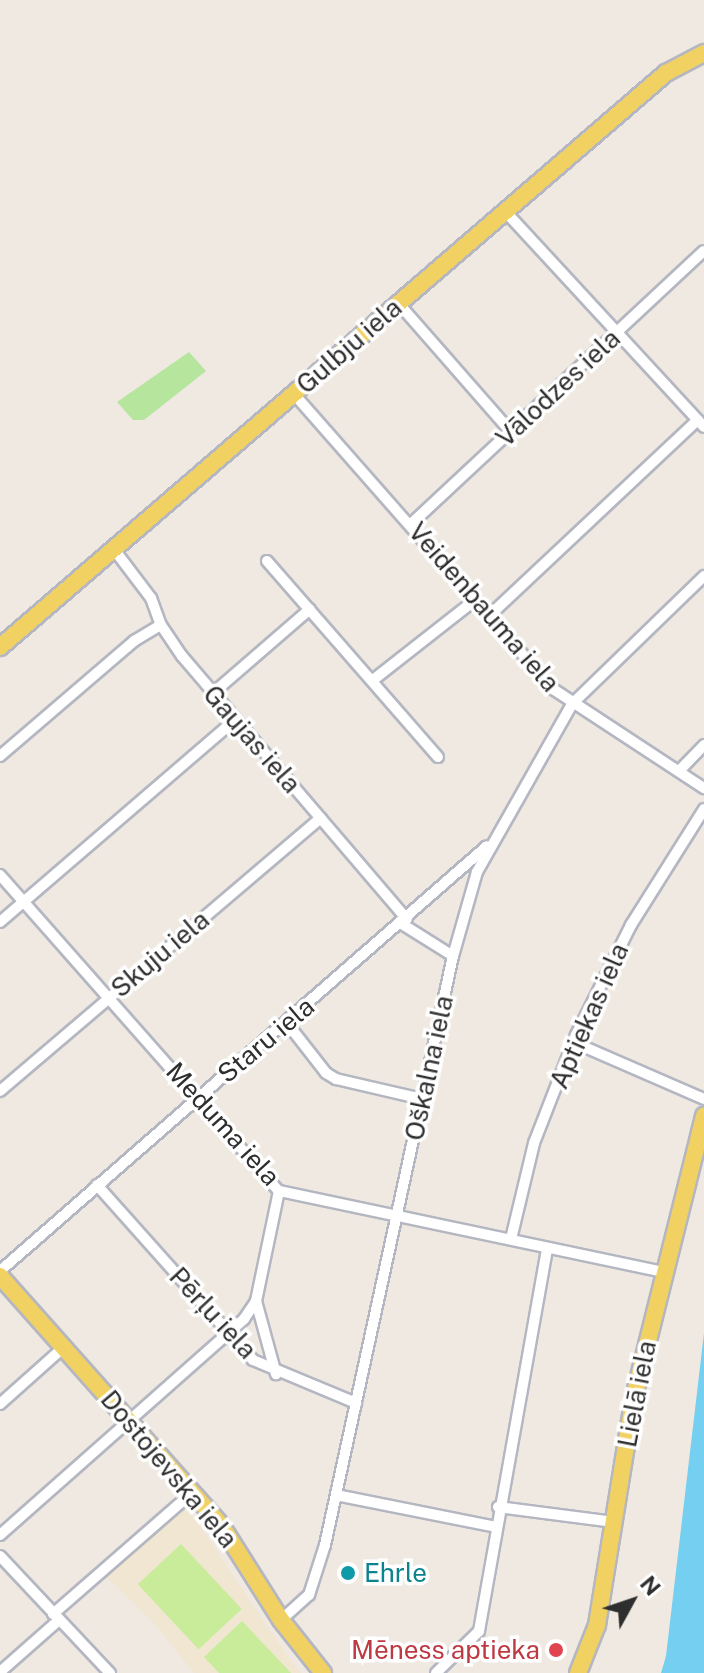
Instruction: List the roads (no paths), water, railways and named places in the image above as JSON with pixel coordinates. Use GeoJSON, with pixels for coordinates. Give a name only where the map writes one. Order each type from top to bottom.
{"type":"FeatureCollection","features":[{"type":"Feature","properties":{"kind":"main road","name":"Gulbju iela"},"geometry":{"type":"LineString","coordinates":[[0,647],[666,73],[704,53]]}},
{"type":"Feature","properties":{"kind":"main road","name":"Lielā iela"},"geometry":{"type":"LineString","coordinates":[[578,1673],[597,1625],[662,1272],[704,1116]]}},
{"type":"Feature","properties":{"kind":"main road","name":"Dostojevska iela"},"geometry":{"type":"LineString","coordinates":[[0,1273],[193,1492],[281,1620],[323,1673]]}},
{"type":"Feature","properties":{"kind":"street"},"geometry":{"type":"LineString","coordinates":[[490,615],[701,423],[504,210]]}},
{"type":"Feature","properties":{"kind":"street","name":"Vālodzes iela"},"geometry":{"type":"LineString","coordinates":[[411,524],[704,251]]}},
{"type":"Feature","properties":{"kind":"street"},"geometry":{"type":"LineString","coordinates":[[399,304],[510,431]]}},
{"type":"Feature","properties":{"kind":"street","name":"Veidenbauma iela"},"geometry":{"type":"LineString","coordinates":[[294,394],[475,600],[572,704],[704,788]]}},
{"type":"Feature","properties":{"kind":"street","name":"Gaujas iela"},"geometry":{"type":"LineString","coordinates":[[113,548],[151,598],[161,625],[235,720],[321,818],[404,922],[453,956]]}},
{"type":"Feature","properties":{"kind":"street"},"geometry":{"type":"LineString","coordinates":[[267,561],[438,757]]}},
{"type":"Feature","properties":{"kind":"street","name":"Oškalna iela"},"geometry":{"type":"LineString","coordinates":[[281,1620],[304,1602],[312,1587],[336,1495],[453,956],[470,892],[495,839],[572,704],[704,576]]}},
{"type":"Feature","properties":{"kind":"street"},"geometry":{"type":"LineString","coordinates":[[373,680],[475,600]]}},
{"type":"Feature","properties":{"kind":"street"},"geometry":{"type":"LineString","coordinates":[[213,693],[310,609]]}},
{"type":"Feature","properties":{"kind":"street"},"geometry":{"type":"LineString","coordinates":[[0,756],[134,641],[161,625]]}},
{"type":"Feature","properties":{"kind":"street"},"geometry":{"type":"LineString","coordinates":[[0,922],[235,720]]}},
{"type":"Feature","properties":{"kind":"street"},"geometry":{"type":"LineString","coordinates":[[679,771],[704,745]]}},
{"type":"Feature","properties":{"kind":"street","name":"Aptiekas iela"},"geometry":{"type":"LineString","coordinates":[[511,1239],[534,1143],[573,1042],[631,925],[704,809]]}},
{"type":"Feature","properties":{"kind":"street","name":"Skuju iela"},"geometry":{"type":"LineString","coordinates":[[0,1091],[321,818]]}},
{"type":"Feature","properties":{"kind":"street","name":"Staru iela"},"geometry":{"type":"LineString","coordinates":[[0,1273],[97,1185],[404,922],[495,839]]}},
{"type":"Feature","properties":{"kind":"street","name":"Meduma iela"},"geometry":{"type":"LineString","coordinates":[[0,875],[108,999],[200,1097],[279,1191],[397,1213],[547,1249],[662,1272]]}},
{"type":"Feature","properties":{"kind":"street"},"geometry":{"type":"LineString","coordinates":[[287,1023],[336,1079],[422,1099]]}},
{"type":"Feature","properties":{"kind":"street"},"geometry":{"type":"LineString","coordinates":[[573,1042],[704,1099]]}},
{"type":"Feature","properties":{"kind":"street","name":"Pērļu iela"},"geometry":{"type":"LineString","coordinates":[[97,1185],[229,1334],[276,1374],[356,1403]]}},
{"type":"Feature","properties":{"kind":"street"},"geometry":{"type":"LineString","coordinates":[[276,1374],[256,1301],[279,1191]]}},
{"type":"Feature","properties":{"kind":"street"},"geometry":{"type":"LineString","coordinates":[[436,1673],[479,1631],[498,1507],[547,1249]]}},
{"type":"Feature","properties":{"kind":"street"},"geometry":{"type":"LineString","coordinates":[[0,1535],[229,1334],[256,1301]]}},
{"type":"Feature","properties":{"kind":"street"},"geometry":{"type":"LineString","coordinates":[[0,1404],[64,1347]]}},
{"type":"Feature","properties":{"kind":"street"},"geometry":{"type":"LineString","coordinates":[[0,1672],[193,1492]]}},
{"type":"Feature","properties":{"kind":"street"},"geometry":{"type":"LineString","coordinates":[[336,1495],[496,1527]]}},
{"type":"Feature","properties":{"kind":"street"},"geometry":{"type":"LineString","coordinates":[[498,1507],[614,1522]]}},
{"type":"Feature","properties":{"kind":"street"},"geometry":{"type":"LineString","coordinates":[[0,1556],[110,1673]]}},
{"type":"Feature","properties":{"kind":"water"},"geometry":{"type":"Polygon","coordinates":[[[704,1333],[704,1673],[661,1673],[666,1656],[704,1333]]]}},
{"type":"Feature","properties":{"kind":"place","name":"Ehrle"},"geometry":{"type":"Point","coordinates":[348,1573]}},
{"type":"Feature","properties":{"kind":"place","name":"Mēness aptieka"},"geometry":{"type":"Point","coordinates":[556,1650]}}]}
